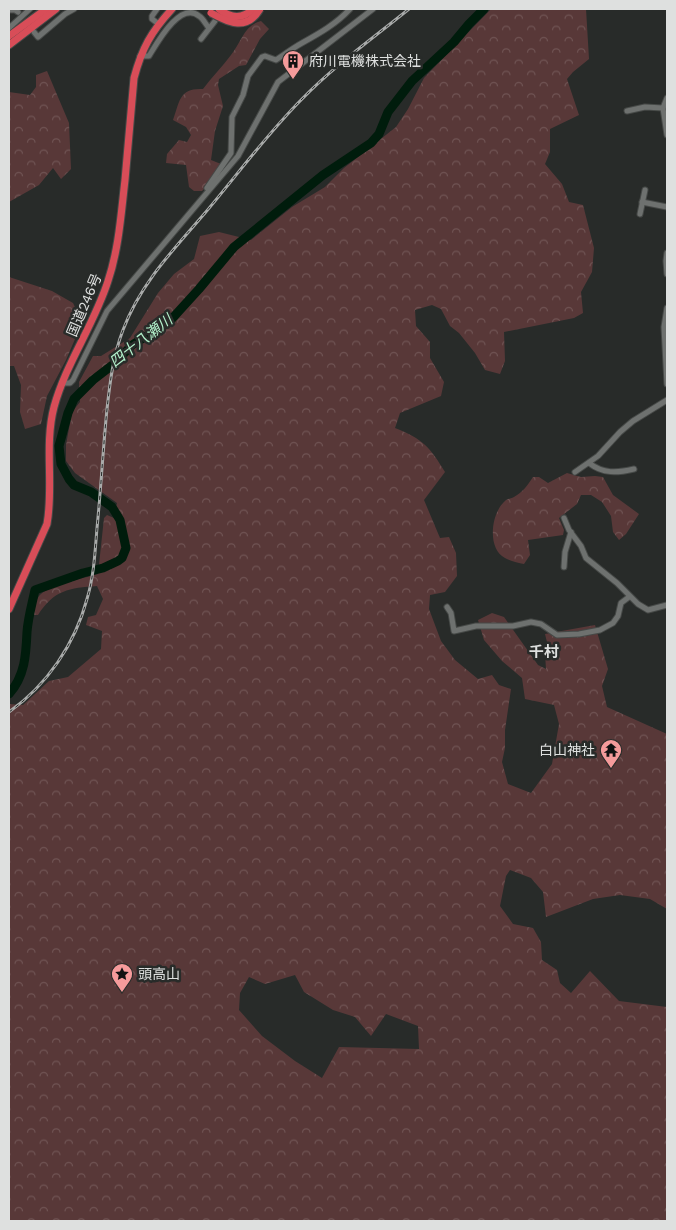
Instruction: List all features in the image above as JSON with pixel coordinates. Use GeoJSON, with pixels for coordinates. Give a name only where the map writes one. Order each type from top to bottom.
{"type":"FeatureCollection","features":[{"type":"Feature","properties":{"kind":"highway"},"geometry":{"type":"LineString","coordinates":[[31,27],[41,9]]}},
{"type":"Feature","properties":{"kind":"highway"},"geometry":{"type":"LineString","coordinates":[[31,27],[46,9]]}},
{"type":"Feature","properties":{"kind":"highway"},"geometry":{"type":"LineString","coordinates":[[9,45],[56,9]]}},
{"type":"Feature","properties":{"kind":"highway"},"geometry":{"type":"LineString","coordinates":[[9,36],[31,27],[62,9]]}},
{"type":"Feature","properties":{"kind":"highway"},"geometry":{"type":"LineString","coordinates":[[153,30],[156,22],[166,9]]}},
{"type":"Feature","properties":{"kind":"highway","name":"国道246号"},"geometry":{"type":"LineString","coordinates":[[9,609],[46,524],[49,510],[50,428],[54,407],[62,383],[100,302],[114,264],[119,236],[134,78],[146,41],[153,30],[172,9]]}},
{"type":"Feature","properties":{"kind":"highway"},"geometry":{"type":"LineString","coordinates":[[146,41],[170,16],[180,9]]}},
{"type":"Feature","properties":{"kind":"highway"},"geometry":{"type":"LineString","coordinates":[[224,9],[225,14],[235,17],[246,14],[253,9]]}},
{"type":"Feature","properties":{"kind":"highway"},"geometry":{"type":"LineString","coordinates":[[208,11],[228,22],[242,23],[252,18],[260,9]]}},
{"type":"Feature","properties":{"kind":"street"},"geometry":{"type":"LineString","coordinates":[[9,28],[30,9]]}},
{"type":"Feature","properties":{"kind":"street"},"geometry":{"type":"LineString","coordinates":[[31,27],[38,37],[65,14],[74,9]]}},
{"type":"Feature","properties":{"kind":"street"},"geometry":{"type":"LineString","coordinates":[[156,22],[152,19],[157,9]]}},
{"type":"Feature","properties":{"kind":"street"},"geometry":{"type":"LineString","coordinates":[[205,195],[206,188],[231,152],[230,139],[234,113],[246,81],[256,65],[265,56],[276,60],[302,42],[325,31],[338,22],[350,9]]}},
{"type":"Feature","properties":{"kind":"street"},"geometry":{"type":"LineString","coordinates":[[62,383],[70,383],[74,380],[107,311],[241,152],[278,82],[373,9]]}},
{"type":"Feature","properties":{"kind":"street"},"geometry":{"type":"LineString","coordinates":[[9,10],[18,12]]}},
{"type":"Feature","properties":{"kind":"street"},"geometry":{"type":"LineString","coordinates":[[140,56],[149,56],[166,28],[184,14],[194,13],[199,15],[208,28]]}},
{"type":"Feature","properties":{"kind":"street"},"geometry":{"type":"LineString","coordinates":[[201,39],[208,28],[215,22]]}},
{"type":"Feature","properties":{"kind":"street"},"geometry":{"type":"LineString","coordinates":[[667,100],[663,108],[667,135]]}},
{"type":"Feature","properties":{"kind":"street"},"geometry":{"type":"LineString","coordinates":[[627,111],[645,107],[663,108]]}},
{"type":"Feature","properties":{"kind":"street"},"geometry":{"type":"LineString","coordinates":[[640,214],[645,190]]}},
{"type":"Feature","properties":{"kind":"street"},"geometry":{"type":"LineString","coordinates":[[642,202],[667,207]]}},
{"type":"Feature","properties":{"kind":"street"},"geometry":{"type":"LineString","coordinates":[[667,253],[667,274]]}},
{"type":"Feature","properties":{"kind":"street"},"geometry":{"type":"LineString","coordinates":[[667,308],[667,384]]}},
{"type":"Feature","properties":{"kind":"street"},"geometry":{"type":"LineString","coordinates":[[575,472],[606,450],[620,432],[633,421],[667,400]]}},
{"type":"Feature","properties":{"kind":"street"},"geometry":{"type":"LineString","coordinates":[[589,463],[596,468],[612,472],[634,469]]}},
{"type":"Feature","properties":{"kind":"street"},"geometry":{"type":"LineString","coordinates":[[564,518],[586,558],[617,583],[642,608],[648,610],[667,605]]}},
{"type":"Feature","properties":{"kind":"street"},"geometry":{"type":"LineString","coordinates":[[564,567],[571,532]]}},
{"type":"Feature","properties":{"kind":"street"},"geometry":{"type":"LineString","coordinates":[[447,608],[451,614],[454,631],[476,626],[512,626],[535,622],[557,635],[572,635],[608,627],[615,620],[621,603],[629,597]]}},
{"type":"Feature","properties":{"kind":"green space"},"geometry":{"type":"Polygon","coordinates":[[[491,9],[586,9],[589,59],[567,79],[579,115],[550,129],[550,152],[545,164],[562,184],[569,202],[583,205],[594,248],[592,272],[581,292],[583,313],[574,318],[504,332],[505,361],[500,374],[485,370],[475,353],[459,333],[450,326],[441,309],[432,305],[415,310],[416,326],[430,342],[430,358],[444,382],[441,396],[400,413],[395,428],[413,436],[425,445],[445,472],[424,500],[440,538],[449,537],[456,553],[457,576],[445,592],[430,595],[429,609],[441,641],[455,660],[478,679],[492,675],[499,685],[511,689],[502,762],[508,784],[531,793],[552,764],[559,724],[554,705],[525,699],[522,678],[502,661],[484,640],[478,620],[492,613],[504,617],[538,665],[546,669],[545,653],[548,646],[545,634],[595,625],[608,669],[602,686],[607,707],[667,734],[667,909],[650,899],[620,895],[593,899],[546,917],[543,892],[531,878],[510,870],[506,876],[500,906],[513,924],[533,928],[541,942],[542,960],[557,970],[560,983],[571,993],[590,971],[619,1001],[667,1007],[667,1221],[9,1221],[9,704],[23,705],[49,681],[68,677],[101,649],[102,631],[86,625],[88,617],[96,615],[103,599],[97,586],[70,589],[56,595],[38,615],[33,615],[34,607],[43,592],[98,574],[104,518],[107,515],[114,518],[117,503],[75,473],[66,461],[66,445],[72,412],[80,402],[79,382],[93,356],[101,356],[130,338],[158,293],[174,274],[194,259],[200,236],[219,232],[251,240],[292,207],[325,187],[344,168],[396,127],[424,78],[491,9]],[[295,975],[265,984],[249,977],[240,993],[239,1010],[262,1036],[295,1061],[322,1078],[339,1047],[419,1049],[418,1026],[386,1014],[371,1036],[355,1017],[333,1010],[304,992],[295,975]]]}},
{"type":"Feature","properties":{"kind":"green space"},"geometry":{"type":"Polygon","coordinates":[[[261,21],[269,29],[260,39],[246,65],[239,66],[219,79],[218,85],[223,106],[215,131],[211,160],[226,166],[202,191],[194,191],[189,187],[186,165],[166,163],[167,154],[179,140],[187,142],[191,135],[186,127],[173,120],[179,102],[185,93],[195,89],[203,89],[231,55],[247,30],[255,23],[261,21]]]}},
{"type":"Feature","properties":{"kind":"green space"},"geometry":{"type":"Polygon","coordinates":[[[47,71],[69,123],[71,169],[61,179],[53,168],[39,185],[9,202],[9,92],[30,95],[36,87],[36,75],[47,71]]]}},
{"type":"Feature","properties":{"kind":"green space"},"geometry":{"type":"Polygon","coordinates":[[[9,277],[52,291],[73,303],[81,325],[66,360],[47,396],[41,424],[25,429],[20,412],[21,385],[14,366],[9,366],[9,277]]]}},
{"type":"Feature","properties":{"kind":"green space"},"geometry":{"type":"Polygon","coordinates":[[[567,473],[581,477],[603,477],[613,495],[639,514],[626,534],[619,540],[613,532],[611,516],[602,502],[591,495],[581,495],[577,504],[559,518],[564,530],[563,535],[528,540],[530,555],[524,564],[514,562],[499,554],[495,547],[493,531],[496,515],[504,502],[520,493],[533,477],[539,477],[548,483],[567,473]]]}},
{"type":"Feature","properties":{"kind":"waterway","name":"四十八瀬川"},"geometry":{"type":"LineString","coordinates":[[9,694],[18,680],[24,665],[28,622],[35,590],[103,568],[122,558],[126,548],[120,520],[112,507],[91,492],[74,485],[61,464],[59,446],[74,399],[93,380],[115,363],[132,345],[169,322],[234,247],[323,175],[371,143],[379,134],[388,112],[412,81],[454,42],[484,9]]}},
{"type":"Feature","properties":{"kind":"railway"},"geometry":{"type":"LineString","coordinates":[[9,712],[36,689],[58,662],[82,616],[94,564],[112,369],[123,330],[139,297],[170,254],[289,112],[327,75],[409,9]]}},
{"type":"Feature","properties":{"kind":"place","name":"府川電機株式会社"},"geometry":{"type":"Point","coordinates":[293,80]}},
{"type":"Feature","properties":{"kind":"place","name":"白山神社"},"geometry":{"type":"Point","coordinates":[611,769]}},
{"type":"Feature","properties":{"kind":"place","name":"頭高山"},"geometry":{"type":"Point","coordinates":[122,993]}},
{"type":"Feature","properties":{"kind":"district","name":"千村"},"geometry":{"type":"Point","coordinates":[544,652]}}]}
